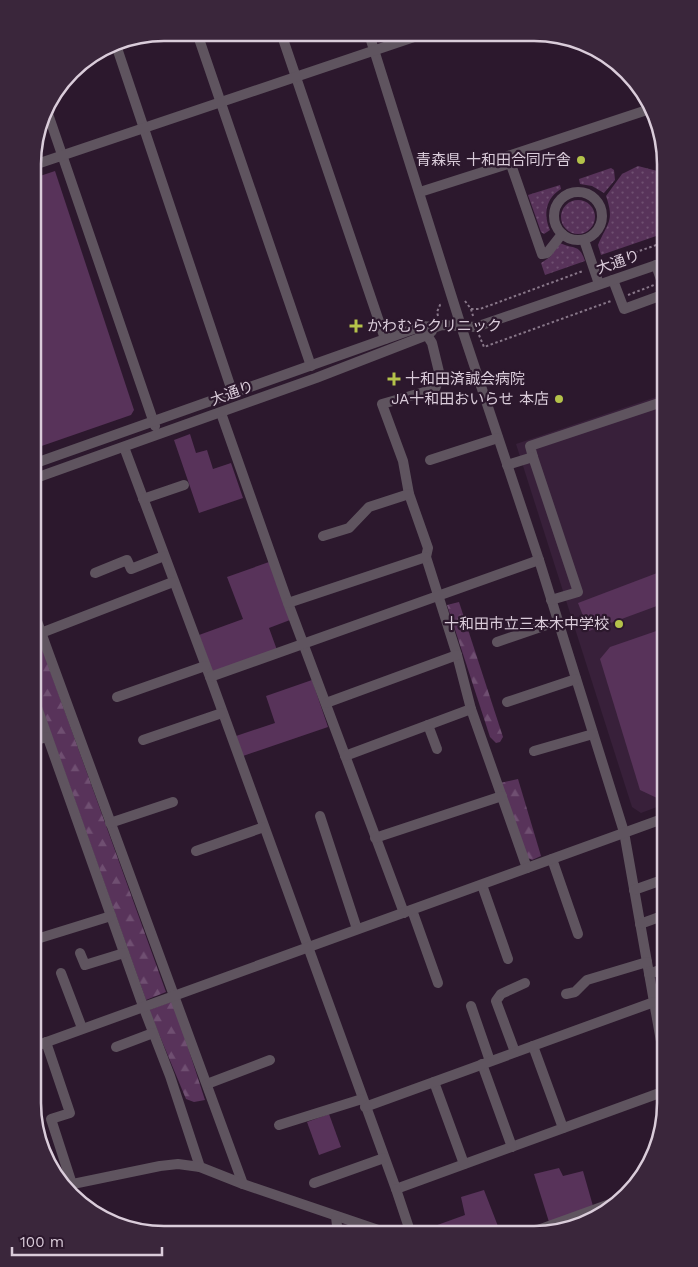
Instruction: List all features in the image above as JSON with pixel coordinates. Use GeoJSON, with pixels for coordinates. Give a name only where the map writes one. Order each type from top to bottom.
{"type":"FeatureCollection","features":[{"type":"Feature","properties":{"kind":"street"},"geometry":{"type":"LineString","coordinates":[[371,41],[461,326],[552,600],[624,832],[656,1013]]}},
{"type":"Feature","properties":{"kind":"street"},"geometry":{"type":"LineString","coordinates":[[41,163],[402,41]]}},
{"type":"Feature","properties":{"kind":"street"},"geometry":{"type":"LineString","coordinates":[[200,42],[311,366]]}},
{"type":"Feature","properties":{"kind":"street"},"geometry":{"type":"LineString","coordinates":[[284,42],[385,339]]}},
{"type":"Feature","properties":{"kind":"street"},"geometry":{"type":"LineString","coordinates":[[118,51],[233,394]]}},
{"type":"Feature","properties":{"kind":"street"},"geometry":{"type":"LineString","coordinates":[[562,234],[547,253],[542,254],[508,156],[644,111]]}},
{"type":"Feature","properties":{"kind":"street"},"geometry":{"type":"LineString","coordinates":[[50,120],[158,434]]}},
{"type":"Feature","properties":{"kind":"street"},"geometry":{"type":"LineString","coordinates":[[420,192],[511,163]]}},
{"type":"Feature","properties":{"kind":"street"},"geometry":{"type":"LineString","coordinates":[[579,192],[590,195],[599,203],[603,214],[598,230],[584,240],[572,239],[562,234],[554,219],[554,213],[559,202],[568,195],[579,192]]}},
{"type":"Feature","properties":{"kind":"street"},"geometry":{"type":"LineString","coordinates":[[584,240],[599,284]]}},
{"type":"Feature","properties":{"kind":"street","name":"大通り"},"geometry":{"type":"LineString","coordinates":[[41,461],[422,326],[476,326],[657,264]]}},
{"type":"Feature","properties":{"kind":"street"},"geometry":{"type":"LineString","coordinates":[[613,280],[624,309],[657,293]]}},
{"type":"Feature","properties":{"kind":"street","name":"大通り"},"geometry":{"type":"LineString","coordinates":[[41,476],[221,413],[427,336],[436,327]]}},
{"type":"Feature","properties":{"kind":"street"},"geometry":{"type":"LineString","coordinates":[[427,336],[432,344],[440,376],[435,389],[382,404],[403,462],[409,494],[428,548],[426,557],[471,709],[527,868]]}},
{"type":"Feature","properties":{"kind":"street"},"geometry":{"type":"LineString","coordinates":[[552,600],[578,592],[530,446],[657,404]]}},
{"type":"Feature","properties":{"kind":"street"},"geometry":{"type":"LineString","coordinates":[[221,413],[288,603],[375,838],[438,983]]}},
{"type":"Feature","properties":{"kind":"street"},"geometry":{"type":"LineString","coordinates":[[430,460],[498,438]]}},
{"type":"Feature","properties":{"kind":"street"},"geometry":{"type":"LineString","coordinates":[[124,447],[210,678],[408,1226]]}},
{"type":"Feature","properties":{"kind":"street"},"geometry":{"type":"LineString","coordinates":[[507,465],[533,457]]}},
{"type":"Feature","properties":{"kind":"street"},"geometry":{"type":"LineString","coordinates":[[143,499],[184,484]]}},
{"type":"Feature","properties":{"kind":"street"},"geometry":{"type":"LineString","coordinates":[[323,536],[350,528],[369,507],[409,494]]}},
{"type":"Feature","properties":{"kind":"street"},"geometry":{"type":"LineString","coordinates":[[95,573],[127,560],[131,569],[164,556]]}},
{"type":"Feature","properties":{"kind":"street"},"geometry":{"type":"LineString","coordinates":[[288,603],[426,557]]}},
{"type":"Feature","properties":{"kind":"street"},"geometry":{"type":"LineString","coordinates":[[210,678],[538,560]]}},
{"type":"Feature","properties":{"kind":"street"},"geometry":{"type":"LineString","coordinates":[[173,582],[41,633],[243,1184]]}},
{"type":"Feature","properties":{"kind":"street"},"geometry":{"type":"LineString","coordinates":[[497,642],[558,621]]}},
{"type":"Feature","properties":{"kind":"street"},"geometry":{"type":"LineString","coordinates":[[326,703],[456,655]]}},
{"type":"Feature","properties":{"kind":"street"},"geometry":{"type":"LineString","coordinates":[[116,697],[205,666]]}},
{"type":"Feature","properties":{"kind":"street"},"geometry":{"type":"LineString","coordinates":[[507,702],[576,679]]}},
{"type":"Feature","properties":{"kind":"street"},"geometry":{"type":"LineString","coordinates":[[345,756],[471,709]]}},
{"type":"Feature","properties":{"kind":"street"},"geometry":{"type":"LineString","coordinates":[[143,740],[222,712]]}},
{"type":"Feature","properties":{"kind":"street"},"geometry":{"type":"LineString","coordinates":[[41,719],[143,1006],[170,1076],[200,1167]]}},
{"type":"Feature","properties":{"kind":"street"},"geometry":{"type":"LineString","coordinates":[[428,725],[437,749]]}},
{"type":"Feature","properties":{"kind":"street"},"geometry":{"type":"LineString","coordinates":[[534,751],[593,734]]}},
{"type":"Feature","properties":{"kind":"street"},"geometry":{"type":"LineString","coordinates":[[41,739],[47,736]]}},
{"type":"Feature","properties":{"kind":"street"},"geometry":{"type":"LineString","coordinates":[[375,838],[502,796]]}},
{"type":"Feature","properties":{"kind":"street"},"geometry":{"type":"LineString","coordinates":[[110,823],[173,802]]}},
{"type":"Feature","properties":{"kind":"street"},"geometry":{"type":"LineString","coordinates":[[320,816],[357,929]]}},
{"type":"Feature","properties":{"kind":"street"},"geometry":{"type":"LineString","coordinates":[[41,1044],[174,994],[656,821]]}},
{"type":"Feature","properties":{"kind":"street"},"geometry":{"type":"LineString","coordinates":[[196,851],[264,827]]}},
{"type":"Feature","properties":{"kind":"street"},"geometry":{"type":"LineString","coordinates":[[552,859],[578,934]]}},
{"type":"Feature","properties":{"kind":"street"},"geometry":{"type":"LineString","coordinates":[[634,890],[656,882]]}},
{"type":"Feature","properties":{"kind":"street"},"geometry":{"type":"LineString","coordinates":[[482,884],[508,959]]}},
{"type":"Feature","properties":{"kind":"street"},"geometry":{"type":"LineString","coordinates":[[41,938],[111,916]]}},
{"type":"Feature","properties":{"kind":"street"},"geometry":{"type":"LineString","coordinates":[[640,924],[656,918]]}},
{"type":"Feature","properties":{"kind":"street"},"geometry":{"type":"LineString","coordinates":[[80,953],[85,965],[124,953]]}},
{"type":"Feature","properties":{"kind":"street"},"geometry":{"type":"LineString","coordinates":[[566,994],[575,992],[587,980],[647,962]]}},
{"type":"Feature","properties":{"kind":"street"},"geometry":{"type":"LineString","coordinates":[[649,974],[656,971]]}},
{"type":"Feature","properties":{"kind":"street"},"geometry":{"type":"LineString","coordinates":[[61,973],[82,1028]]}},
{"type":"Feature","properties":{"kind":"street"},"geometry":{"type":"LineString","coordinates":[[515,1052],[496,1001],[501,994],[525,983]]}},
{"type":"Feature","properties":{"kind":"street"},"geometry":{"type":"LineString","coordinates":[[279,1125],[364,1103],[434,1082],[654,1002]]}},
{"type":"Feature","properties":{"kind":"street"},"geometry":{"type":"LineString","coordinates":[[471,1006],[486,1063],[512,1147]]}},
{"type":"Feature","properties":{"kind":"street"},"geometry":{"type":"LineString","coordinates":[[116,1047],[153,1033]]}},
{"type":"Feature","properties":{"kind":"street"},"geometry":{"type":"LineString","coordinates":[[46,1042],[70,1113],[51,1119],[69,1180]]}},
{"type":"Feature","properties":{"kind":"street"},"geometry":{"type":"LineString","coordinates":[[533,1046],[562,1128]]}},
{"type":"Feature","properties":{"kind":"street"},"geometry":{"type":"LineString","coordinates":[[207,1084],[270,1060]]}},
{"type":"Feature","properties":{"kind":"street"},"geometry":{"type":"LineString","coordinates":[[434,1082],[464,1164]]}},
{"type":"Feature","properties":{"kind":"street"},"geometry":{"type":"LineString","coordinates":[[396,1189],[656,1094]]}},
{"type":"Feature","properties":{"kind":"street"},"geometry":{"type":"LineString","coordinates":[[314,1183],[384,1158]]}},
{"type":"Feature","properties":{"kind":"street"},"geometry":{"type":"LineString","coordinates":[[72,1184],[160,1166],[178,1164],[200,1167],[365,1226]]}},
{"type":"Feature","properties":{"kind":"street"},"geometry":{"type":"LineString","coordinates":[[556,1223],[592,1211]]}},
{"type":"Feature","properties":{"kind":"street"},"geometry":{"type":"LineString","coordinates":[[336,1217],[337,1226]]}},
{"type":"Feature","properties":{"kind":"path"},"geometry":{"type":"LineString","coordinates":[[471,309],[480,310],[657,245]]}},
{"type":"Feature","properties":{"kind":"path"},"geometry":{"type":"LineString","coordinates":[[484,346],[620,298],[657,290]]}},
{"type":"Feature","properties":{"kind":"shaded area","name":"十和田市立三本木中学校"},"geometry":{"type":"Polygon","coordinates":[[[657,397],[656,807],[641,813],[632,807],[516,444],[657,397]]]}},
{"type":"Feature","properties":{"kind":"green space"},"geometry":{"type":"Polygon","coordinates":[[[638,166],[657,171],[657,236],[601,255],[598,245],[610,217],[606,196],[622,174],[638,166]]]}},
{"type":"Feature","properties":{"kind":"green space"},"geometry":{"type":"Polygon","coordinates":[[[611,168],[614,170],[615,180],[604,193],[592,186],[580,184],[579,179],[611,168]]]}},
{"type":"Feature","properties":{"kind":"green space"},"geometry":{"type":"Polygon","coordinates":[[[55,171],[134,410],[131,415],[41,446],[41,176],[55,171]]]}},
{"type":"Feature","properties":{"kind":"green space"},"geometry":{"type":"Polygon","coordinates":[[[560,185],[561,189],[552,197],[547,207],[546,212],[550,230],[544,234],[541,232],[528,195],[560,185]]]}},
{"type":"Feature","properties":{"kind":"green space"},"geometry":{"type":"Polygon","coordinates":[[[578,200],[590,205],[595,217],[590,229],[578,234],[566,229],[561,217],[566,205],[578,200]]]}},
{"type":"Feature","properties":{"kind":"green space"},"geometry":{"type":"Polygon","coordinates":[[[560,243],[578,249],[585,261],[545,275],[541,263],[550,257],[560,243]]]}},
{"type":"Feature","properties":{"kind":"green space"},"geometry":{"type":"Polygon","coordinates":[[[190,434],[196,453],[207,450],[213,469],[231,463],[243,498],[199,513],[174,440],[190,434]]]}},
{"type":"Feature","properties":{"kind":"green space"},"geometry":{"type":"Polygon","coordinates":[[[269,562],[290,620],[269,628],[277,650],[213,673],[199,635],[243,619],[227,577],[269,562]]]}},
{"type":"Feature","properties":{"kind":"green space"},"geometry":{"type":"Polygon","coordinates":[[[657,573],[657,606],[589,631],[578,603],[657,573]]]}},
{"type":"Feature","properties":{"kind":"green space"},"geometry":{"type":"Polygon","coordinates":[[[459,602],[503,737],[500,742],[496,743],[490,737],[447,605],[459,602]]]}},
{"type":"Feature","properties":{"kind":"green space"},"geometry":{"type":"Polygon","coordinates":[[[657,631],[656,798],[640,790],[600,659],[610,647],[657,631]]]}},
{"type":"Feature","properties":{"kind":"green space"},"geometry":{"type":"Polygon","coordinates":[[[41,645],[166,992],[146,1000],[41,705],[41,645]]]}},
{"type":"Feature","properties":{"kind":"green space"},"geometry":{"type":"Polygon","coordinates":[[[312,680],[328,727],[243,756],[236,736],[275,723],[266,696],[312,680]]]}},
{"type":"Feature","properties":{"kind":"green space"},"geometry":{"type":"Polygon","coordinates":[[[518,779],[541,856],[532,860],[526,857],[500,783],[518,779]]]}},
{"type":"Feature","properties":{"kind":"green space"},"geometry":{"type":"Polygon","coordinates":[[[173,1001],[205,1100],[194,1102],[186,1099],[149,1010],[173,1001]]]}},
{"type":"Feature","properties":{"kind":"green space"},"geometry":{"type":"Polygon","coordinates":[[[329,1114],[341,1147],[319,1155],[307,1122],[329,1114]]]}},
{"type":"Feature","properties":{"kind":"green space"},"geometry":{"type":"Polygon","coordinates":[[[559,1168],[563,1176],[583,1171],[593,1206],[549,1222],[534,1174],[559,1168]]]}},
{"type":"Feature","properties":{"kind":"green space"},"geometry":{"type":"Polygon","coordinates":[[[484,1190],[498,1226],[435,1226],[465,1215],[461,1197],[484,1190]]]}},
{"type":"Feature","properties":{"kind":"place","name":"青森県 十和田合同庁舎"},"geometry":{"type":"Point","coordinates":[581,160]}},
{"type":"Feature","properties":{"kind":"place","name":"かわむらクリニック"},"geometry":{"type":"Point","coordinates":[356,326]}},
{"type":"Feature","properties":{"kind":"place","name":"十和田済誠会病院"},"geometry":{"type":"Point","coordinates":[394,379]}},
{"type":"Feature","properties":{"kind":"place","name":"JA十和田おいらせ 本店"},"geometry":{"type":"Point","coordinates":[559,399]}},
{"type":"Feature","properties":{"kind":"place","name":"十和田市立三本木中学校"},"geometry":{"type":"Point","coordinates":[619,624]}}]}
